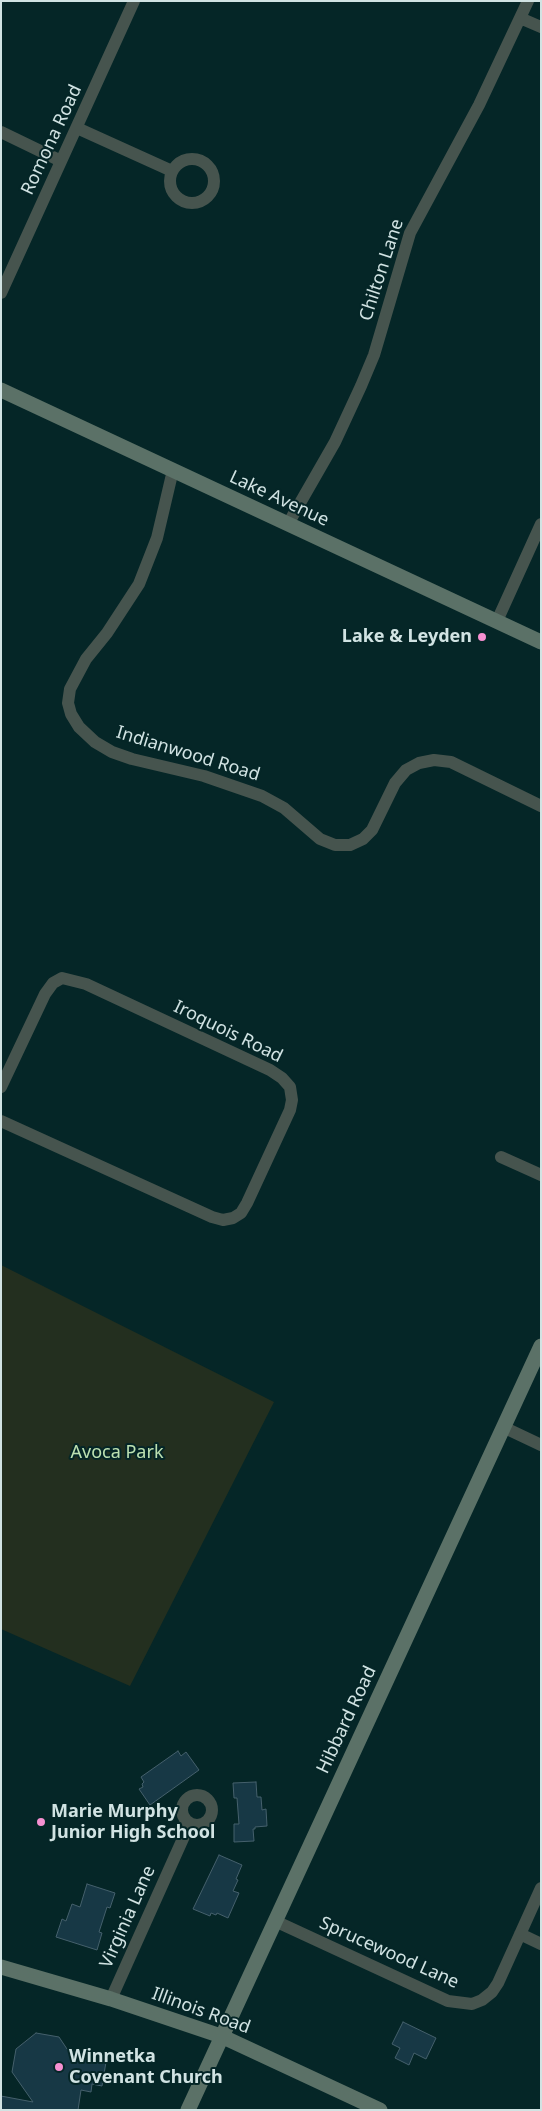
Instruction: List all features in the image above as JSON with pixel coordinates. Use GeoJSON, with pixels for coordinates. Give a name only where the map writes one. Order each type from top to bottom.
{"type":"FeatureCollection","features":[{"type":"Feature","properties":{"kind":"street","name":"Romona Road"},"geometry":{"type":"LineString","coordinates":[[1,293],[134,1]]}},
{"type":"Feature","properties":{"kind":"street","name":"Chilton Lane"},"geometry":{"type":"LineString","coordinates":[[288,524],[335,442],[374,355],[410,233],[475,112],[528,1]]}},
{"type":"Feature","properties":{"kind":"street"},"geometry":{"type":"LineString","coordinates":[[520,18],[541,27]]}},
{"type":"Feature","properties":{"kind":"street"},"geometry":{"type":"LineString","coordinates":[[77,128],[172,171]]}},
{"type":"Feature","properties":{"kind":"street"},"geometry":{"type":"LineString","coordinates":[[1,132],[61,161]]}},
{"type":"Feature","properties":{"kind":"street","name":"Lake Avenue"},"geometry":{"type":"LineString","coordinates":[[1,390],[541,642]]}},
{"type":"Feature","properties":{"kind":"street","name":"Indianwood Road"},"geometry":{"type":"LineString","coordinates":[[173,470],[157,538],[139,584],[107,633],[86,659],[70,689],[68,703],[71,714],[79,727],[95,742],[112,752],[132,759],[204,776],[262,796],[284,808],[320,839],[335,845],[350,845],[363,839],[372,830],[395,783],[406,770],[420,763],[434,760],[450,762],[541,806]]}},
{"type":"Feature","properties":{"kind":"street"},"geometry":{"type":"LineString","coordinates":[[497,621],[541,524]]}},
{"type":"Feature","properties":{"kind":"street","name":"Iroquois Road"},"geometry":{"type":"LineString","coordinates":[[1,1087],[45,994],[53,983],[62,978],[86,984],[270,1070],[282,1078],[290,1087],[292,1100],[290,1110],[247,1203],[241,1213],[233,1218],[223,1220],[212,1217],[1,1121]]}},
{"type":"Feature","properties":{"kind":"street"},"geometry":{"type":"LineString","coordinates":[[501,1156],[541,1175]]}},
{"type":"Feature","properties":{"kind":"street","name":"Hibbard Road"},"geometry":{"type":"LineString","coordinates":[[188,2110],[541,1346]]}},
{"type":"Feature","properties":{"kind":"street"},"geometry":{"type":"LineString","coordinates":[[503,1427],[541,1445]]}},
{"type":"Feature","properties":{"kind":"street","name":"Virginia Lane"},"geometry":{"type":"LineString","coordinates":[[111,1999],[190,1823]]}},
{"type":"Feature","properties":{"kind":"street","name":"Sprucewood Lane"},"geometry":{"type":"LineString","coordinates":[[275,1921],[448,2001],[472,2004],[482,2000],[492,1992],[541,1888]]}},
{"type":"Feature","properties":{"kind":"street"},"geometry":{"type":"LineString","coordinates":[[520,1934],[541,1944]]}},
{"type":"Feature","properties":{"kind":"street","name":"Illinois Road"},"geometry":{"type":"LineString","coordinates":[[1,1966],[111,1999],[222,2036],[380,2110]]}},
{"type":"Feature","properties":{"kind":"green space","name":"Avoca Park"},"geometry":{"type":"Polygon","coordinates":[[[1,1265],[274,1402],[130,1686],[1,1629],[1,1265]]]}},
{"type":"Feature","properties":{"kind":"building"},"geometry":{"type":"Polygon","coordinates":[[[178,1751],[181,1756],[186,1752],[199,1770],[150,1805],[139,1789],[143,1787],[142,1784],[144,1782],[141,1777],[178,1751]]]}},
{"type":"Feature","properties":{"kind":"building"},"geometry":{"type":"Polygon","coordinates":[[[256,1782],[257,1797],[261,1797],[262,1810],[266,1809],[267,1826],[255,1827],[253,1829],[254,1841],[234,1842],[234,1824],[239,1824],[237,1798],[234,1798],[233,1783],[256,1782]]]}},
{"type":"Feature","properties":{"kind":"building"},"geometry":{"type":"Polygon","coordinates":[[[219,1855],[242,1865],[233,1891],[239,1893],[228,1918],[217,1913],[216,1915],[211,1913],[210,1916],[193,1909],[219,1855]]]}},
{"type":"Feature","properties":{"kind":"building"},"geometry":{"type":"Polygon","coordinates":[[[87,1884],[115,1893],[110,1908],[107,1907],[99,1932],[102,1933],[97,1950],[56,1937],[62,1919],[66,1921],[72,1904],[80,1907],[87,1884]]]}},
{"type":"Feature","properties":{"kind":"building"},"geometry":{"type":"Polygon","coordinates":[[[403,2022],[436,2038],[426,2059],[414,2053],[409,2065],[395,2058],[400,2048],[392,2044],[403,2022]]]}},
{"type":"Feature","properties":{"kind":"building","name":"Winnetka Covenant Church"},"geometry":{"type":"Polygon","coordinates":[[[36,2033],[59,2037],[67,2049],[97,2054],[96,2060],[106,2062],[102,2086],[92,2084],[91,2092],[81,2090],[78,2110],[1,2110],[1,2096],[33,2102],[12,2072],[16,2049],[36,2033]]]}},
{"type":"Feature","properties":{"kind":"place","name":"Lake & Leyden"},"geometry":{"type":"Point","coordinates":[482,637]}},
{"type":"Feature","properties":{"kind":"place","name":"Marie Murphy Junior High School"},"geometry":{"type":"Point","coordinates":[41,1822]}},
{"type":"Feature","properties":{"kind":"place","name":"Winnetka Covenant Church"},"geometry":{"type":"Point","coordinates":[59,2067]}}]}
